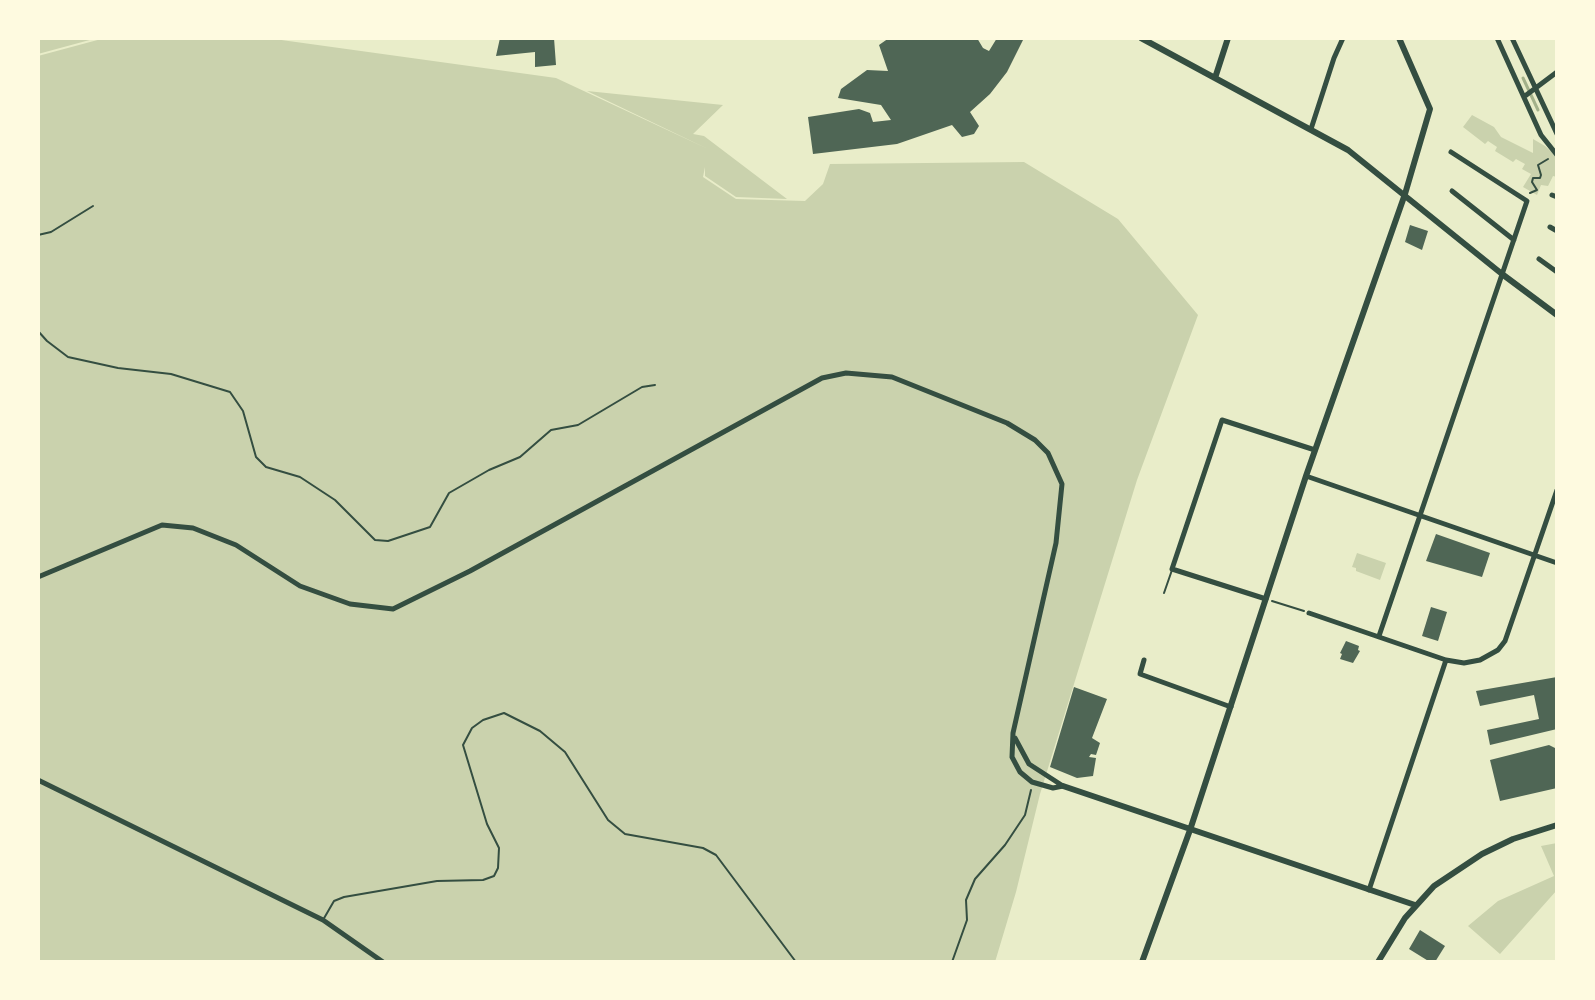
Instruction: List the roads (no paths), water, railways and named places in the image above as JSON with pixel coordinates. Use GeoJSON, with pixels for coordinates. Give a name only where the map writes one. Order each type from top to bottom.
{"type":"FeatureCollection","features":[{"type":"Feature","properties":{"kind":"street"},"geometry":{"type":"LineString","coordinates":[[1141,38],[1348,150],[1557,315]]}},
{"type":"Feature","properties":{"kind":"street"},"geometry":{"type":"LineString","coordinates":[[1215,78],[1228,38]]}},
{"type":"Feature","properties":{"kind":"street"},"geometry":{"type":"LineString","coordinates":[[1311,129],[1343,38]]}},
{"type":"Feature","properties":{"kind":"street"},"geometry":{"type":"LineString","coordinates":[[1142,962],[1190,830],[1306,476],[1405,194],[1430,109],[1399,38]]}},
{"type":"Feature","properties":{"kind":"street"},"geometry":{"type":"LineString","coordinates":[[1497,38],[1526,96],[1541,135],[1557,154]]}},
{"type":"Feature","properties":{"kind":"street"},"geometry":{"type":"LineString","coordinates":[[1512,38],[1557,134]]}},
{"type":"Feature","properties":{"kind":"street"},"geometry":{"type":"LineString","coordinates":[[1526,96],[1557,72]]}},
{"type":"Feature","properties":{"kind":"street"},"geometry":{"type":"LineString","coordinates":[[1379,636],[1527,201],[1451,152]]}},
{"type":"Feature","properties":{"kind":"street"},"geometry":{"type":"LineString","coordinates":[[1452,191],[1514,240]]}},
{"type":"Feature","properties":{"kind":"street"},"geometry":{"type":"LineString","coordinates":[[1550,227],[1557,231]]}},
{"type":"Feature","properties":{"kind":"street"},"geometry":{"type":"LineString","coordinates":[[1539,259],[1557,272]]}},
{"type":"Feature","properties":{"kind":"street"},"geometry":{"type":"LineString","coordinates":[[38,577],[162,525],[193,528],[236,545],[300,586],[350,604],[393,609],[470,571],[822,378],[846,373],[892,377],[1007,423],[1035,440],[1048,453],[1062,484],[1056,543],[1013,733],[1012,757],[1020,772],[1039,785],[1053,788],[1063,786]]}},
{"type":"Feature","properties":{"kind":"street"},"geometry":{"type":"LineString","coordinates":[[1266,599],[1172,569],[1222,420],[1315,450]]}},
{"type":"Feature","properties":{"kind":"street"},"geometry":{"type":"LineString","coordinates":[[1306,476],[1557,563]]}},
{"type":"Feature","properties":{"kind":"street"},"geometry":{"type":"LineString","coordinates":[[1309,613],[1446,660],[1464,663],[1480,660],[1498,650],[1505,641],[1557,490]]}},
{"type":"Feature","properties":{"kind":"street"},"geometry":{"type":"LineString","coordinates":[[1144,660],[1140,674],[1231,707]]}},
{"type":"Feature","properties":{"kind":"street"},"geometry":{"type":"LineString","coordinates":[[1369,890],[1446,660]]}},
{"type":"Feature","properties":{"kind":"street"},"geometry":{"type":"LineString","coordinates":[[1013,733],[1029,764],[1063,786],[1415,905]]}},
{"type":"Feature","properties":{"kind":"street"},"geometry":{"type":"LineString","coordinates":[[38,780],[323,920],[383,962]]}},
{"type":"Feature","properties":{"kind":"street"},"geometry":{"type":"LineString","coordinates":[[1378,962],[1415,905],[1434,886],[1474,858],[1513,839],[1557,825]]}},
{"type":"Feature","properties":{"kind":"lane"},"geometry":{"type":"LineString","coordinates":[[1164,593],[1172,569]]}},
{"type":"Feature","properties":{"kind":"lane"},"geometry":{"type":"LineString","coordinates":[[323,920],[334,901],[344,897],[437,881],[483,880],[494,876],[498,868],[499,848],[487,824],[463,745],[472,728],[483,720],[504,713],[540,731],[565,752],[608,820],[625,834],[703,848],[716,855],[796,962]]}},
{"type":"Feature","properties":{"kind":"waterway"},"geometry":{"type":"LineString","coordinates":[[1523,78],[1538,110]]}}]}
